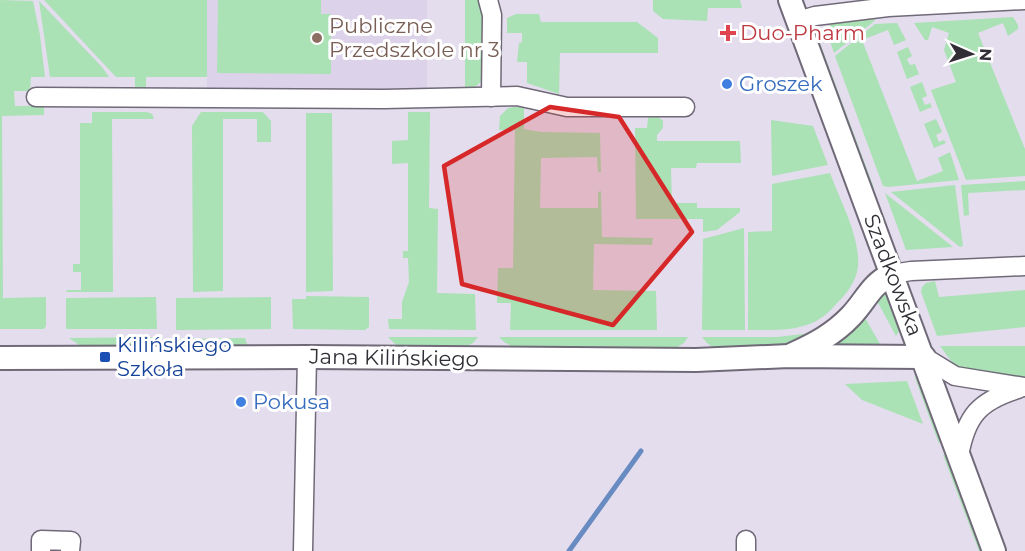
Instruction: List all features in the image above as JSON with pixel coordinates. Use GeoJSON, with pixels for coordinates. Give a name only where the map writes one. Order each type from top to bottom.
{"type":"FeatureCollection","features":[{"type":"Feature","properties":{"kind":"street"},"geometry":{"type":"LineString","coordinates":[[488,0],[492,15],[491,97]]}},
{"type":"Feature","properties":{"kind":"street"},"geometry":{"type":"LineString","coordinates":[[794,10],[815,16],[888,7],[1025,0]]}},
{"type":"Feature","properties":{"kind":"street","name":"Szadkowska"},"geometry":{"type":"LineString","coordinates":[[794,10],[994,551]]}},
{"type":"Feature","properties":{"kind":"street"},"geometry":{"type":"LineString","coordinates":[[36,97],[384,99],[517,96],[567,107],[685,107]]}},
{"type":"Feature","properties":{"kind":"street"},"geometry":{"type":"LineString","coordinates":[[892,274],[911,271],[1025,266]]}},
{"type":"Feature","properties":{"kind":"street","name":"Jana Kilińskiego"},"geometry":{"type":"LineString","coordinates":[[789,357],[829,337],[851,316],[878,281],[892,274]]}},
{"type":"Feature","properties":{"kind":"street"},"geometry":{"type":"LineString","coordinates":[[303,551],[307,357]]}},
{"type":"Feature","properties":{"kind":"street","name":"Jana Kilińskiego"},"geometry":{"type":"LineString","coordinates":[[0,358],[307,357],[703,360],[789,357],[924,357]]}},
{"type":"Feature","properties":{"kind":"street"},"geometry":{"type":"LineString","coordinates":[[924,357],[955,376],[1024,387]]}},
{"type":"Feature","properties":{"kind":"street"},"geometry":{"type":"LineString","coordinates":[[959,456],[965,431],[972,417],[982,405],[997,395],[1024,387]]}},
{"type":"Feature","properties":{"kind":"street"},"geometry":{"type":"LineString","coordinates":[[41,551],[42,540],[71,541],[70,551]]}},
{"type":"Feature","properties":{"kind":"highlighted area"},"geometry":{"type":"Polygon","coordinates":[[[550,107],[619,117],[692,232],[613,325],[462,284],[444,166],[550,107]]]}},
{"type":"Feature","properties":{"kind":"shaded area","name":"Publiczne Przedszkole nr 3"},"geometry":{"type":"Polygon","coordinates":[[[207,0],[427,0],[427,91],[207,90],[207,0]]]}},
{"type":"Feature","properties":{"kind":"green space"},"geometry":{"type":"Polygon","coordinates":[[[0,0],[33,1],[45,77],[31,77],[30,91],[14,91],[15,106],[44,106],[44,115],[2,116],[3,298],[46,297],[46,326],[44,329],[0,329],[0,0]]]}},
{"type":"Feature","properties":{"kind":"green space"},"geometry":{"type":"Polygon","coordinates":[[[44,0],[207,0],[207,77],[146,77],[146,89],[135,89],[135,77],[116,77],[44,0]]]}},
{"type":"Feature","properties":{"kind":"green space"},"geometry":{"type":"Polygon","coordinates":[[[218,0],[321,0],[321,14],[331,14],[331,74],[217,73],[218,0]]]}},
{"type":"Feature","properties":{"kind":"green space"},"geometry":{"type":"Polygon","coordinates":[[[465,0],[479,0],[484,22],[484,75],[476,86],[470,89],[436,92],[436,88],[465,88],[465,0]]]}},
{"type":"Feature","properties":{"kind":"green space"},"geometry":{"type":"Polygon","coordinates":[[[653,0],[740,0],[742,8],[708,8],[707,21],[663,19],[653,11],[653,0]]]}},
{"type":"Feature","properties":{"kind":"green space"},"geometry":{"type":"Polygon","coordinates":[[[39,1],[102,67],[109,77],[50,77],[39,1]]]}},
{"type":"Feature","properties":{"kind":"green space"},"geometry":{"type":"Polygon","coordinates":[[[516,14],[539,14],[541,22],[637,22],[658,38],[658,53],[560,53],[559,94],[527,83],[527,62],[517,62],[522,33],[507,33],[507,18],[516,14]]]}},
{"type":"Feature","properties":{"kind":"green space"},"geometry":{"type":"Polygon","coordinates":[[[1013,17],[1018,29],[1008,36],[1003,23],[978,33],[1025,149],[1025,176],[966,180],[931,90],[956,82],[944,50],[949,33],[932,27],[928,40],[925,40],[914,23],[1013,17]]]}},
{"type":"Feature","properties":{"kind":"green space"},"geometry":{"type":"Polygon","coordinates":[[[876,19],[834,53],[827,32],[831,29],[829,22],[876,19]]]}},
{"type":"Feature","properties":{"kind":"green space"},"geometry":{"type":"Polygon","coordinates":[[[897,23],[906,40],[894,45],[888,30],[862,40],[917,181],[943,171],[938,158],[950,152],[959,180],[883,186],[835,56],[875,24],[897,23]]]}},
{"type":"Feature","properties":{"kind":"green space"},"geometry":{"type":"Polygon","coordinates":[[[817,35],[874,188],[871,189],[817,44],[817,35]]]}},
{"type":"Feature","properties":{"kind":"green space"},"geometry":{"type":"Polygon","coordinates":[[[908,47],[912,56],[907,59],[910,65],[915,64],[919,74],[907,79],[897,52],[908,47]]]}},
{"type":"Feature","properties":{"kind":"green space"},"geometry":{"type":"Polygon","coordinates":[[[922,82],[927,96],[922,98],[925,105],[930,103],[932,107],[920,112],[910,87],[922,82]]]}},
{"type":"Feature","properties":{"kind":"green space"},"geometry":{"type":"Polygon","coordinates":[[[524,107],[524,129],[541,132],[600,133],[601,172],[598,172],[597,157],[541,158],[540,208],[598,208],[598,192],[601,191],[602,237],[653,238],[652,245],[594,244],[593,290],[656,291],[657,330],[510,330],[511,303],[497,303],[498,268],[513,268],[515,130],[499,130],[500,116],[508,108],[524,107]]]}},
{"type":"Feature","properties":{"kind":"green space"},"geometry":{"type":"Polygon","coordinates":[[[92,112],[147,112],[152,114],[154,119],[112,119],[113,292],[66,292],[67,290],[81,290],[81,272],[73,272],[73,264],[80,264],[80,123],[92,123],[92,112]]]}},
{"type":"Feature","properties":{"kind":"green space"},"geometry":{"type":"Polygon","coordinates":[[[201,112],[263,112],[271,121],[271,142],[257,142],[257,119],[223,119],[223,291],[193,292],[192,126],[201,112]]]}},
{"type":"Feature","properties":{"kind":"green space"},"geometry":{"type":"Polygon","coordinates":[[[408,112],[430,112],[429,208],[438,209],[437,293],[475,294],[476,330],[389,329],[388,319],[402,319],[402,302],[409,282],[408,258],[403,258],[403,251],[408,251],[408,163],[392,164],[392,141],[408,140],[408,112]]]}},
{"type":"Feature","properties":{"kind":"green space"},"geometry":{"type":"Polygon","coordinates":[[[306,113],[332,113],[333,291],[306,292],[306,113]]]}},
{"type":"Feature","properties":{"kind":"green space"},"geometry":{"type":"Polygon","coordinates":[[[650,115],[656,115],[663,121],[663,128],[657,135],[657,141],[740,141],[741,163],[697,163],[696,168],[671,168],[672,203],[697,203],[697,208],[740,208],[740,212],[717,230],[703,232],[703,219],[636,219],[635,128],[647,128],[650,115]]]}},
{"type":"Feature","properties":{"kind":"green space"},"geometry":{"type":"Polygon","coordinates":[[[936,119],[942,132],[936,135],[939,142],[944,140],[946,143],[934,148],[924,124],[936,119]]]}},
{"type":"Feature","properties":{"kind":"green space"},"geometry":{"type":"Polygon","coordinates":[[[771,120],[813,126],[828,165],[772,176],[771,120]]]}},
{"type":"Feature","properties":{"kind":"green space"},"geometry":{"type":"Polygon","coordinates":[[[830,173],[857,246],[858,269],[852,285],[829,311],[813,323],[786,329],[748,330],[748,232],[772,231],[772,184],[830,173]]]}},
{"type":"Feature","properties":{"kind":"green space"},"geometry":{"type":"Polygon","coordinates":[[[1025,181],[1025,190],[968,193],[969,215],[964,216],[961,185],[1025,181]]]}},
{"type":"Feature","properties":{"kind":"green space"},"geometry":{"type":"Polygon","coordinates":[[[955,185],[963,246],[960,247],[891,192],[955,185]]]}},
{"type":"Feature","properties":{"kind":"green space"},"geometry":{"type":"Polygon","coordinates":[[[885,193],[953,247],[906,250],[885,193]]]}},
{"type":"Feature","properties":{"kind":"green space"},"geometry":{"type":"Polygon","coordinates":[[[744,228],[745,330],[702,330],[703,239],[744,228]]]}},
{"type":"Feature","properties":{"kind":"green space"},"geometry":{"type":"Polygon","coordinates":[[[935,281],[939,297],[1025,290],[1025,327],[937,336],[921,292],[926,283],[935,281]]]}},
{"type":"Feature","properties":{"kind":"green space"},"geometry":{"type":"Polygon","coordinates":[[[887,292],[900,326],[896,336],[876,299],[879,294],[887,292]]]}},
{"type":"Feature","properties":{"kind":"green space"},"geometry":{"type":"Polygon","coordinates":[[[306,296],[369,297],[369,327],[365,330],[293,329],[292,299],[306,299],[306,296]]]}},
{"type":"Feature","properties":{"kind":"green space"},"geometry":{"type":"Polygon","coordinates":[[[156,297],[157,329],[66,329],[66,298],[156,297]]]}},
{"type":"Feature","properties":{"kind":"green space"},"geometry":{"type":"Polygon","coordinates":[[[271,297],[271,329],[176,330],[176,298],[271,297]]]}},
{"type":"Feature","properties":{"kind":"green space"},"geometry":{"type":"Polygon","coordinates":[[[864,316],[880,344],[832,345],[864,316]]]}},
{"type":"Feature","properties":{"kind":"green space"},"geometry":{"type":"Polygon","coordinates":[[[820,332],[780,345],[756,347],[714,348],[702,337],[777,337],[820,332]]]}},
{"type":"Feature","properties":{"kind":"green space"},"geometry":{"type":"Polygon","coordinates":[[[164,337],[147,347],[82,347],[69,338],[164,337]]]}},
{"type":"Feature","properties":{"kind":"green space"},"geometry":{"type":"Polygon","coordinates":[[[388,337],[478,337],[465,347],[398,347],[388,337]]]}},
{"type":"Feature","properties":{"kind":"green space"},"geometry":{"type":"Polygon","coordinates":[[[499,337],[688,337],[676,348],[513,347],[499,337]]]}},
{"type":"Feature","properties":{"kind":"green space"},"geometry":{"type":"Polygon","coordinates":[[[245,338],[248,347],[193,347],[178,339],[245,338]]]}},
{"type":"Feature","properties":{"kind":"green space"},"geometry":{"type":"Polygon","coordinates":[[[940,346],[1025,346],[1025,377],[992,375],[957,369],[940,346]]]}},
{"type":"Feature","properties":{"kind":"green space"},"geometry":{"type":"Polygon","coordinates":[[[914,375],[923,388],[941,437],[939,444],[914,375]]]}},
{"type":"Feature","properties":{"kind":"green space"},"geometry":{"type":"Polygon","coordinates":[[[907,381],[923,424],[862,400],[845,384],[907,381]]]}},
{"type":"Feature","properties":{"kind":"green space"},"geometry":{"type":"Polygon","coordinates":[[[943,455],[947,455],[981,551],[979,551],[943,455]]]}},
{"type":"Feature","properties":{"kind":"waterway"},"geometry":{"type":"LineString","coordinates":[[569,551],[641,451]]}},
{"type":"Feature","properties":{"kind":"place","name":"Duo-Pharm"},"geometry":{"type":"Point","coordinates":[728,33]}},
{"type":"Feature","properties":{"kind":"place","name":"Publiczne Przedszkole nr 3"},"geometry":{"type":"Point","coordinates":[317,38]}},
{"type":"Feature","properties":{"kind":"place","name":"Groszek"},"geometry":{"type":"Point","coordinates":[727,84]}},
{"type":"Feature","properties":{"kind":"place","name":"Kilińskiego Szkoła"},"geometry":{"type":"Point","coordinates":[105,357]}},
{"type":"Feature","properties":{"kind":"place","name":"Pokusa"},"geometry":{"type":"Point","coordinates":[241,402]}}]}
